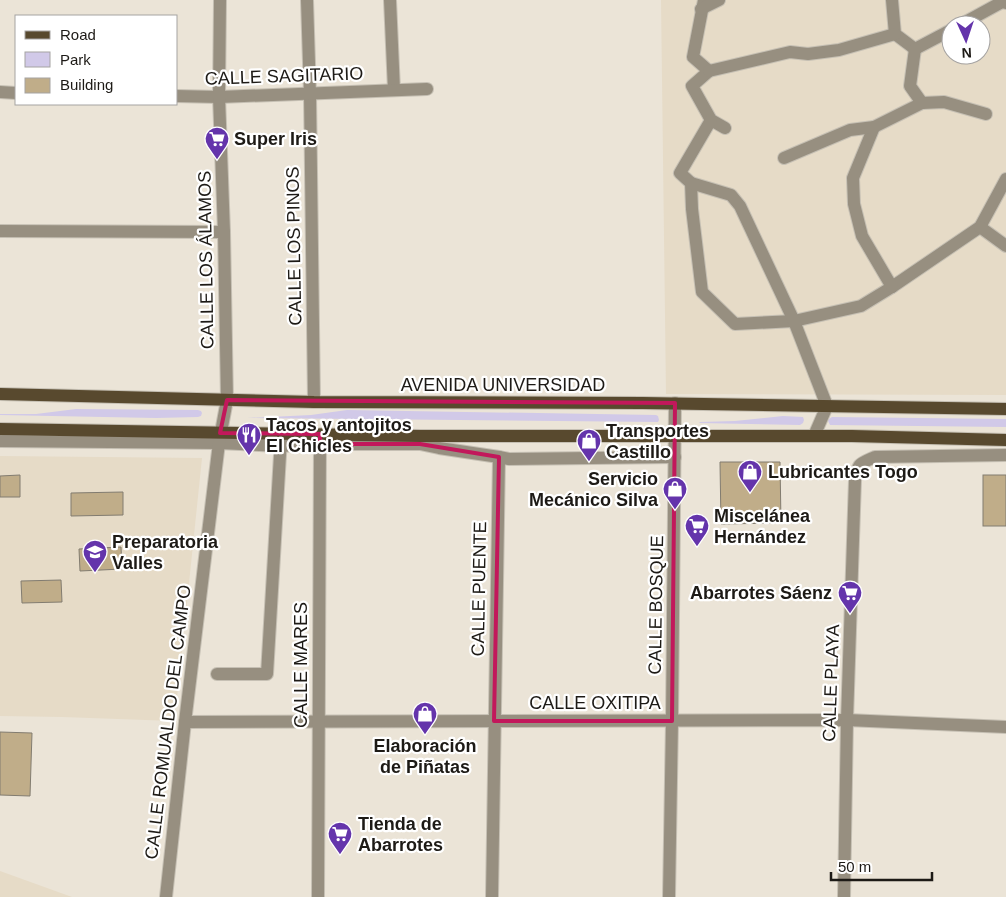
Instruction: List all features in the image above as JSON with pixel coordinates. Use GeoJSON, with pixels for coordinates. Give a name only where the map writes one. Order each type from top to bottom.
{"type":"FeatureCollection","features":[{"type":"Feature","properties":{"kind":"main road","name":"AVENIDA UNIVERSIDAD"},"geometry":{"type":"LineString","coordinates":[[0,394],[314,402],[675,403],[1006,408]]}},
{"type":"Feature","properties":{"kind":"main road"},"geometry":{"type":"LineString","coordinates":[[0,429],[281,440],[420,436],[814,436],[1006,440]]}},
{"type":"Feature","properties":{"kind":"street","name":"CALLE LOS ÁLAMOS"},"geometry":{"type":"LineString","coordinates":[[219,438],[227,400],[219,96],[220,0]]}},
{"type":"Feature","properties":{"kind":"street","name":"CALLE LOS PINOS"},"geometry":{"type":"LineString","coordinates":[[307,0],[314,402]]}},
{"type":"Feature","properties":{"kind":"street"},"geometry":{"type":"LineString","coordinates":[[390,0],[394,90]]}},
{"type":"Feature","properties":{"kind":"street"},"geometry":{"type":"LineString","coordinates":[[709,71],[693,57],[702,5],[719,0]]}},
{"type":"Feature","properties":{"kind":"street"},"geometry":{"type":"LineString","coordinates":[[892,0],[895,34],[914,49]]}},
{"type":"Feature","properties":{"kind":"street"},"geometry":{"type":"LineString","coordinates":[[978,15],[1002,2],[1006,3]]}},
{"type":"Feature","properties":{"kind":"street"},"geometry":{"type":"LineString","coordinates":[[724,128],[711,120],[692,86],[709,71],[790,52],[808,54],[838,50],[895,34]]}},
{"type":"Feature","properties":{"kind":"street"},"geometry":{"type":"LineString","coordinates":[[914,49],[941,35]]}},
{"type":"Feature","properties":{"kind":"street"},"geometry":{"type":"LineString","coordinates":[[914,49],[910,86],[922,104]]}},
{"type":"Feature","properties":{"kind":"street","name":"CALLE SAGITARIO"},"geometry":{"type":"LineString","coordinates":[[178,96],[310,94],[427,89]]}},
{"type":"Feature","properties":{"kind":"street"},"geometry":{"type":"LineString","coordinates":[[0,92],[15,93]]}},
{"type":"Feature","properties":{"kind":"street"},"geometry":{"type":"LineString","coordinates":[[784,158],[850,130],[874,127],[922,104],[944,102],[986,114]]}},
{"type":"Feature","properties":{"kind":"street"},"geometry":{"type":"LineString","coordinates":[[711,120],[680,173],[691,183],[730,195],[740,206],[794,321],[827,406],[814,436]]}},
{"type":"Feature","properties":{"kind":"street"},"geometry":{"type":"LineString","coordinates":[[874,127],[853,178],[854,204],[862,236],[892,287]]}},
{"type":"Feature","properties":{"kind":"street"},"geometry":{"type":"LineString","coordinates":[[691,183],[692,209],[702,292],[735,324],[794,321],[861,306],[980,227],[1006,178]]}},
{"type":"Feature","properties":{"kind":"street"},"geometry":{"type":"LineString","coordinates":[[980,227],[1006,246]]}},
{"type":"Feature","properties":{"kind":"street"},"geometry":{"type":"LineString","coordinates":[[0,231],[224,232]]}},
{"type":"Feature","properties":{"kind":"street","name":"CALLE BOSQUE"},"geometry":{"type":"LineString","coordinates":[[670,897],[675,403]]}},
{"type":"Feature","properties":{"kind":"street"},"geometry":{"type":"LineString","coordinates":[[0,441],[219,438]]}},
{"type":"Feature","properties":{"kind":"street","name":"CALLE ROMUALDO DEL CAMPO"},"geometry":{"type":"LineString","coordinates":[[166,897],[219,438]]}},
{"type":"Feature","properties":{"kind":"street"},"geometry":{"type":"LineString","coordinates":[[320,439],[420,444],[509,459],[675,457]]}},
{"type":"Feature","properties":{"kind":"street","name":"CALLE MARES"},"geometry":{"type":"LineString","coordinates":[[318,897],[320,439]]}},
{"type":"Feature","properties":{"kind":"street"},"geometry":{"type":"LineString","coordinates":[[217,674],[267,674],[281,440]]}},
{"type":"Feature","properties":{"kind":"street","name":"CALLE PLAYA"},"geometry":{"type":"LineString","coordinates":[[844,897],[846,720],[854,480],[857,470],[861,463],[875,457],[1006,455]]}},
{"type":"Feature","properties":{"kind":"street","name":"CALLE PUENTE"},"geometry":{"type":"LineString","coordinates":[[492,897],[499,457]]}},
{"type":"Feature","properties":{"kind":"street","name":"CALLE OXITIPA"},"geometry":{"type":"LineString","coordinates":[[185,722],[846,720],[1006,727]]}},
{"type":"Feature","properties":{"kind":"highlighted area"},"geometry":{"type":"Polygon","coordinates":[[[227,400],[675,403],[672,721],[494,721],[499,457],[420,444],[320,444],[320,434],[220,433],[227,400]]]}},
{"type":"Feature","properties":{"kind":"shaded area"},"geometry":{"type":"Polygon","coordinates":[[[661,0],[1006,0],[1006,395],[666,394],[661,0]]]}},
{"type":"Feature","properties":{"kind":"shaded area","name":"Preparatoria Valles"},"geometry":{"type":"Polygon","coordinates":[[[0,456],[202,458],[174,721],[0,716],[0,456]]]}},
{"type":"Feature","properties":{"kind":"shaded area"},"geometry":{"type":"Polygon","coordinates":[[[0,871],[72,897],[0,897],[0,871]]]}},
{"type":"Feature","properties":{"kind":"green space"},"geometry":{"type":"Polygon","coordinates":[[[76,409],[198,410],[202,413],[198,417],[156,418],[0,415],[36,414],[76,409]]]}},
{"type":"Feature","properties":{"kind":"green space"},"geometry":{"type":"Polygon","coordinates":[[[347,410],[656,415],[659,420],[658,422],[247,418],[311,415],[347,410]]]}},
{"type":"Feature","properties":{"kind":"green space"},"geometry":{"type":"Polygon","coordinates":[[[783,416],[803,417],[804,420],[800,425],[699,423],[735,421],[783,416]]]}},
{"type":"Feature","properties":{"kind":"green space"},"geometry":{"type":"Polygon","coordinates":[[[832,417],[1006,419],[1006,427],[830,425],[828,421],[832,417]]]}},
{"type":"Feature","properties":{"kind":"building","name":"Lubricantes Togo"},"geometry":{"type":"Polygon","coordinates":[[[720,462],[780,462],[781,523],[721,524],[720,462]]]}},
{"type":"Feature","properties":{"kind":"building"},"geometry":{"type":"Polygon","coordinates":[[[20,475],[20,497],[0,497],[0,476],[20,475]]]}},
{"type":"Feature","properties":{"kind":"building"},"geometry":{"type":"Polygon","coordinates":[[[983,475],[1006,475],[1006,526],[983,526],[983,475]]]}},
{"type":"Feature","properties":{"kind":"building"},"geometry":{"type":"Polygon","coordinates":[[[123,492],[123,515],[71,516],[71,493],[123,492]]]}},
{"type":"Feature","properties":{"kind":"building"},"geometry":{"type":"Polygon","coordinates":[[[121,547],[122,569],[80,571],[79,549],[121,547]]]}},
{"type":"Feature","properties":{"kind":"building"},"geometry":{"type":"Polygon","coordinates":[[[61,580],[62,602],[22,603],[21,581],[61,580]]]}},
{"type":"Feature","properties":{"kind":"building"},"geometry":{"type":"Polygon","coordinates":[[[0,732],[32,733],[30,796],[0,795],[0,732]]]}},
{"type":"Feature","properties":{"kind":"place","name":"Super Iris"},"geometry":{"type":"Point","coordinates":[217,160]}},
{"type":"Feature","properties":{"kind":"place","name":"Tacos y antojitos El Chicles"},"geometry":{"type":"Point","coordinates":[249,456]}},
{"type":"Feature","properties":{"kind":"place","name":"Transportes Castillo"},"geometry":{"type":"Point","coordinates":[589,462]}},
{"type":"Feature","properties":{"kind":"place","name":"Lubricantes Togo"},"geometry":{"type":"Point","coordinates":[750,493]}},
{"type":"Feature","properties":{"kind":"place","name":"Servicio Mecánico Silva"},"geometry":{"type":"Point","coordinates":[675,510]}},
{"type":"Feature","properties":{"kind":"place","name":"Miscelánea Hernández"},"geometry":{"type":"Point","coordinates":[697,547]}},
{"type":"Feature","properties":{"kind":"place","name":"Preparatoria Valles"},"geometry":{"type":"Point","coordinates":[95,573]}},
{"type":"Feature","properties":{"kind":"place","name":"Abarrotes Sáenz"},"geometry":{"type":"Point","coordinates":[850,614]}},
{"type":"Feature","properties":{"kind":"place","name":"Elaboración de Piñatas"},"geometry":{"type":"Point","coordinates":[425,735]}},
{"type":"Feature","properties":{"kind":"place","name":"Tienda de Abarrotes"},"geometry":{"type":"Point","coordinates":[340,855]}}]}
